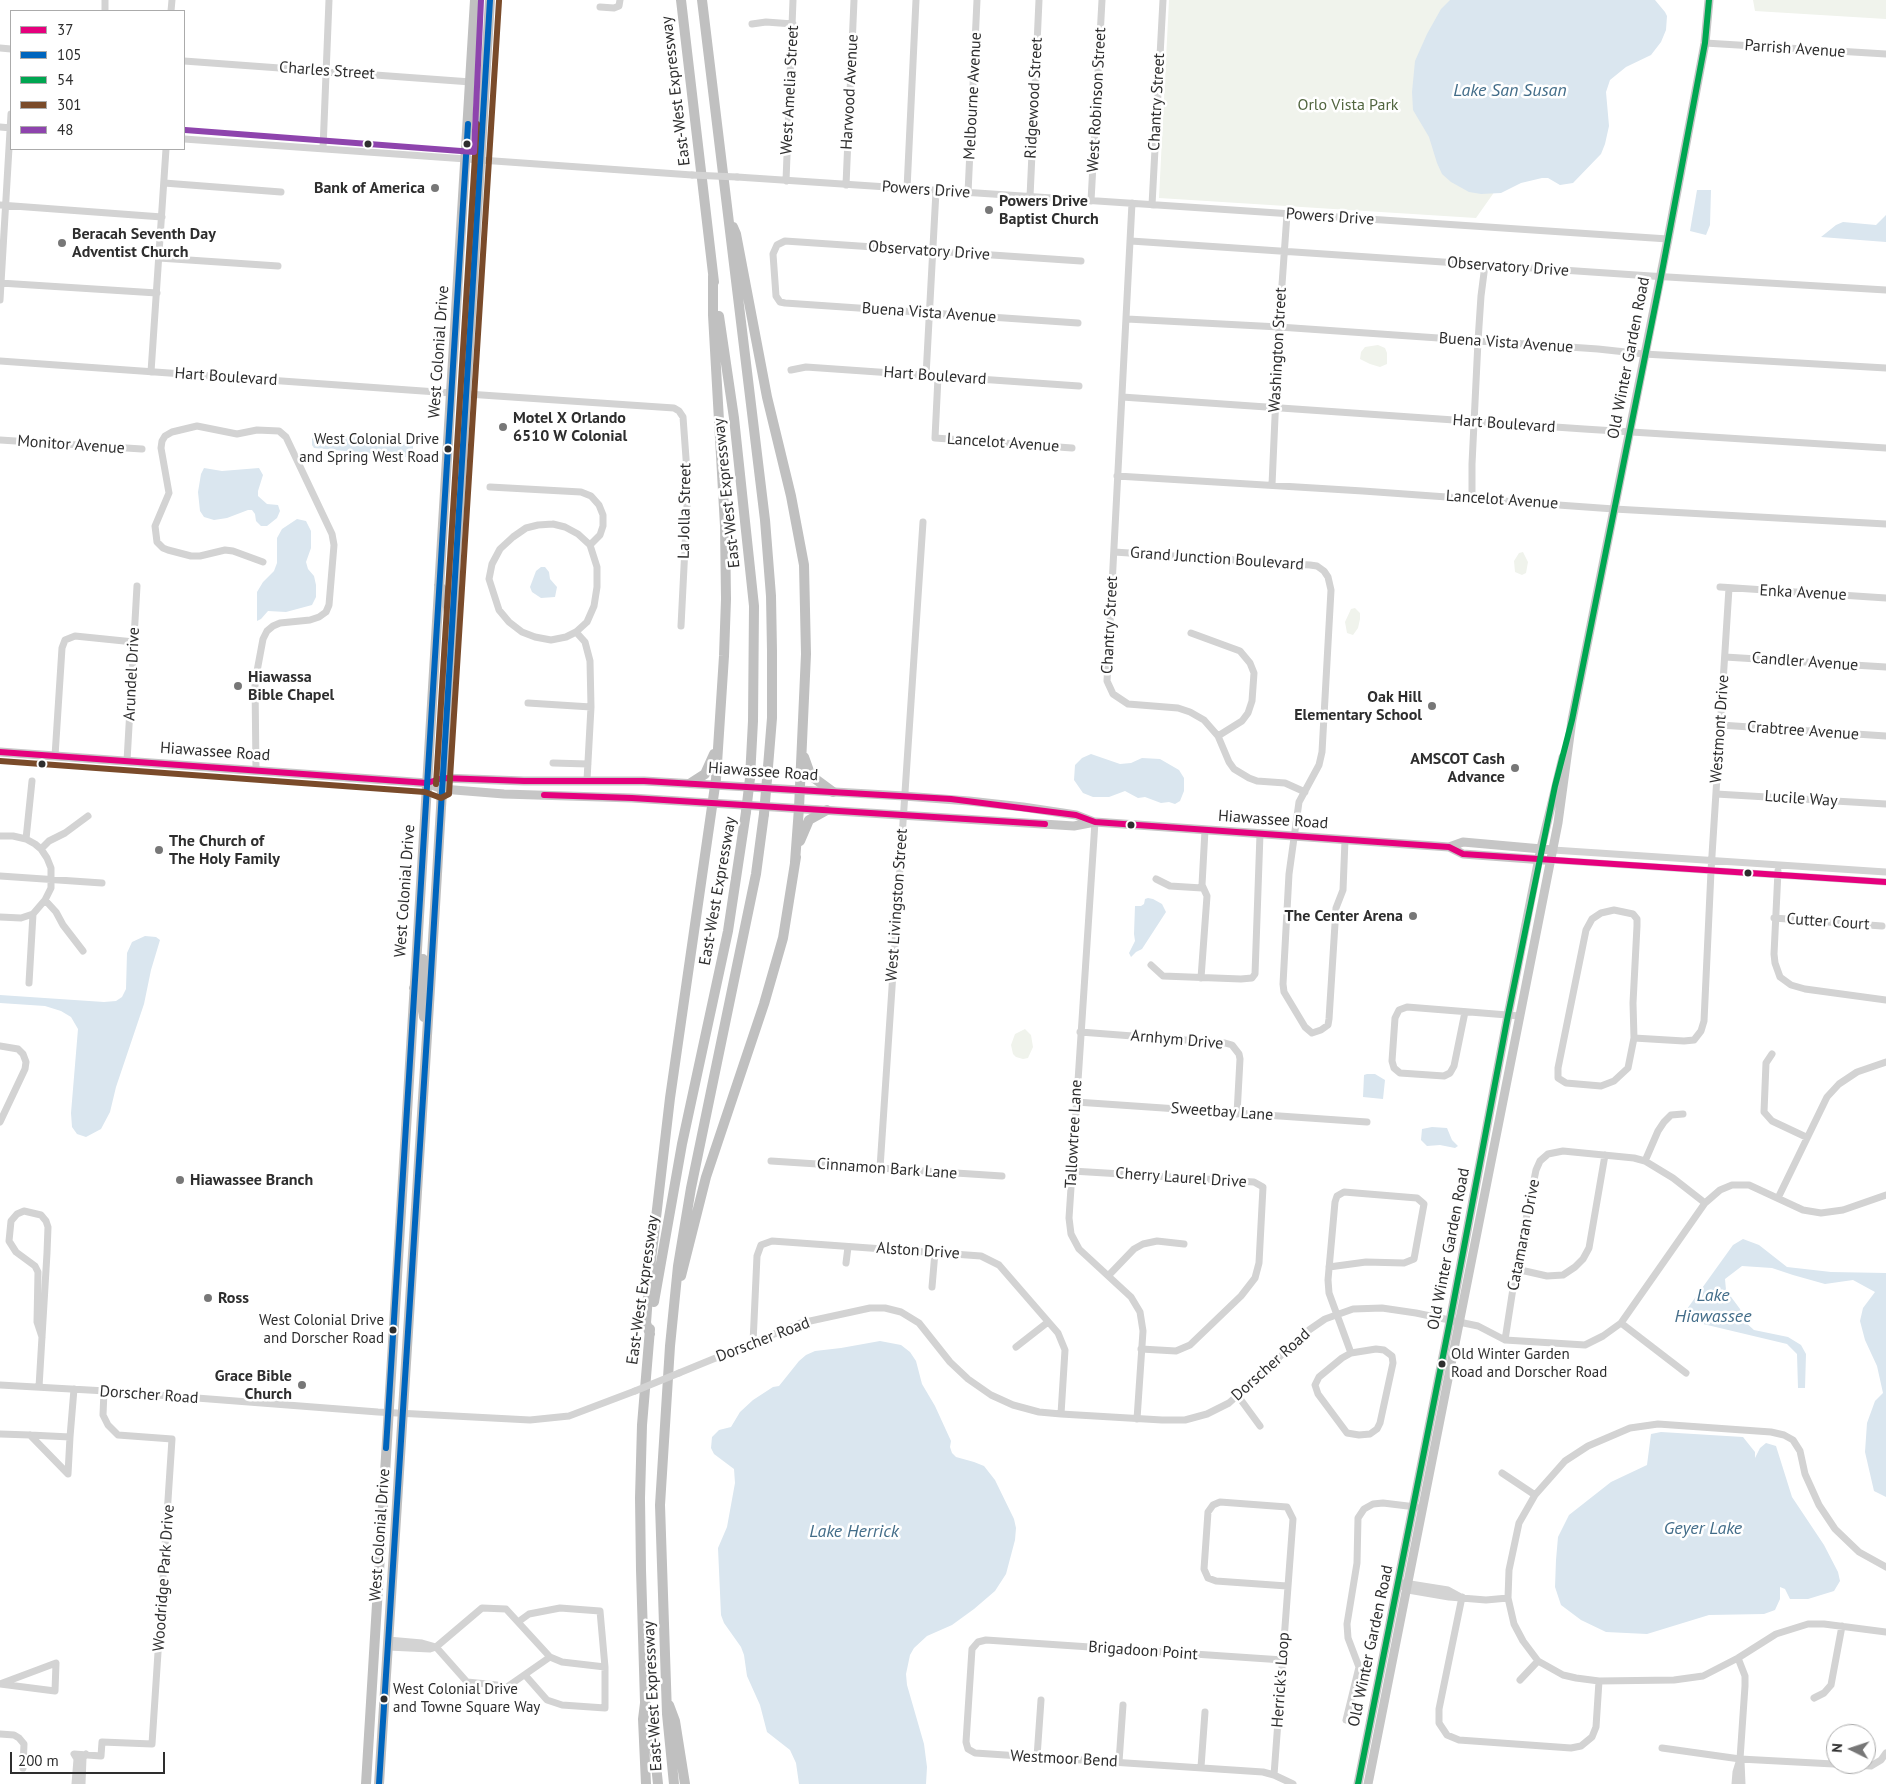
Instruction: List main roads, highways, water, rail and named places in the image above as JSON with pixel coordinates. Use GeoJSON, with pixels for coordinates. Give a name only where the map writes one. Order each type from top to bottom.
{"type":"FeatureCollection","features":[{"type":"Feature","properties":{"kind":"highway","name":"West Colonial Drive"},"geometry":{"type":"LineString","coordinates":[[366,1784],[475,0]]}},
{"type":"Feature","properties":{"kind":"highway","name":"West Colonial Drive"},"geometry":{"type":"LineString","coordinates":[[379,1784],[482,161],[490,0]]}},
{"type":"Feature","properties":{"kind":"highway","name":"East-West Expressway"},"geometry":{"type":"LineString","coordinates":[[658,1784],[651,1717],[645,1702],[640,1498],[642,1425],[650,1334],[664,1238],[682,1144],[730,921],[750,778],[753,721],[754,606],[734,418],[713,276],[681,0]]}},
{"type":"Feature","properties":{"kind":"highway","name":"East-West Expressway"},"geometry":{"type":"LineString","coordinates":[[674,1784],[667,1700],[660,1505],[664,1416],[670,1346],[678,1266],[691,1188],[756,874],[768,779],[772,718],[771,596],[765,520],[702,0]]}},
{"type":"Feature","properties":{"kind":"highway"},"geometry":{"type":"LineString","coordinates":[[677,1286],[684,1270],[706,1177],[764,1004],[783,938],[795,862],[800,808],[806,654],[804,565],[791,496],[767,397],[736,234],[729,216]]}},
{"type":"Feature","properties":{"kind":"highway"},"geometry":{"type":"LineString","coordinates":[[650,1334],[646,1323],[658,1196],[670,1098],[715,784],[724,646],[726,544],[713,315],[713,276]]}},
{"type":"Feature","properties":{"kind":"highway"},"geometry":{"type":"LineString","coordinates":[[455,338],[460,384],[467,394]]}},
{"type":"Feature","properties":{"kind":"highway"},"geometry":{"type":"LineString","coordinates":[[452,393],[458,402],[463,449]]}},
{"type":"Feature","properties":{"kind":"highway"},"geometry":{"type":"LineString","coordinates":[[443,527],[448,566],[455,579]]}},
{"type":"Feature","properties":{"kind":"highway"},"geometry":{"type":"LineString","coordinates":[[439,585],[446,595],[452,636]]}},
{"type":"Feature","properties":{"kind":"highway"},"geometry":{"type":"LineString","coordinates":[[691,783],[706,774],[718,744]]}},
{"type":"Feature","properties":{"kind":"highway"},"geometry":{"type":"LineString","coordinates":[[802,751],[809,771],[814,778],[833,792]]}},
{"type":"Feature","properties":{"kind":"highway"},"geometry":{"type":"LineString","coordinates":[[795,862],[809,820],[827,810]]}},
{"type":"Feature","properties":{"kind":"highway"},"geometry":{"type":"LineString","coordinates":[[419,911],[423,920],[422,979],[424,986],[430,989]]}},
{"type":"Feature","properties":{"kind":"highway"},"geometry":{"type":"LineString","coordinates":[[414,988],[422,996],[427,1040]]}},
{"type":"Feature","properties":{"kind":"highway"},"geometry":{"type":"LineString","coordinates":[[402,1182],[418,1184]]}},
{"type":"Feature","properties":{"kind":"highway"},"geometry":{"type":"LineString","coordinates":[[377,1599],[382,1634],[388,1643]]}},
{"type":"Feature","properties":{"kind":"highway"},"geometry":{"type":"LineString","coordinates":[[374,1644],[379,1648],[383,1657],[385,1688]]}},
{"type":"Feature","properties":{"kind":"highway"},"geometry":{"type":"LineString","coordinates":[[667,1700],[675,1721],[685,1784]]}},
{"type":"Feature","properties":{"kind":"highway"},"geometry":{"type":"LineString","coordinates":[[645,1702],[643,1719],[646,1784]]}},
{"type":"Feature","properties":{"kind":"main road","name":"Old Winter Garden Road"},"geometry":{"type":"LineString","coordinates":[[1358,1784],[1399,1584],[1541,848],[1572,720],[1668,239],[1705,43],[1709,0]]}},
{"type":"Feature","properties":{"kind":"main road","name":"Old Winter Garden Road"},"geometry":{"type":"LineString","coordinates":[[1368,1784],[1553,850],[1572,720]]}},
{"type":"Feature","properties":{"kind":"main road","name":"Hiawassee Road"},"geometry":{"type":"LineString","coordinates":[[0,752],[427,783],[442,789],[712,802],[1074,826],[1095,822],[1449,847],[1463,854],[1551,860]]}},
{"type":"Feature","properties":{"kind":"main road","name":"Hiawassee Road"},"geometry":{"type":"LineString","coordinates":[[427,783],[443,778],[715,784],[969,800],[1076,815],[1095,822]]}},
{"type":"Feature","properties":{"kind":"main road","name":"Hiawassee Road"},"geometry":{"type":"LineString","coordinates":[[1449,847],[1463,842],[1553,850]]}},
{"type":"Feature","properties":{"kind":"water","name":"Lake San Susan"},"geometry":{"type":"Polygon","coordinates":[[[1450,0],[1655,0],[1665,12],[1667,16],[1666,30],[1661,42],[1651,55],[1626,67],[1610,80],[1606,92],[1609,126],[1605,144],[1601,154],[1573,183],[1560,185],[1548,178],[1542,178],[1521,183],[1501,193],[1481,194],[1469,192],[1451,182],[1442,174],[1429,137],[1413,110],[1412,92],[1415,61],[1441,9],[1450,0]]]}},
{"type":"Feature","properties":{"kind":"water"},"geometry":{"type":"Polygon","coordinates":[[[1697,190],[1711,190],[1710,225],[1706,235],[1690,231],[1697,190]]]}},
{"type":"Feature","properties":{"kind":"water"},"geometry":{"type":"Polygon","coordinates":[[[1886,215],[1886,242],[1821,237],[1843,222],[1876,225],[1886,215]]]}},
{"type":"Feature","properties":{"kind":"water"},"geometry":{"type":"Polygon","coordinates":[[[323,434],[410,443],[413,445],[413,452],[406,457],[314,448],[312,439],[315,435],[323,434]]]}},
{"type":"Feature","properties":{"kind":"water"},"geometry":{"type":"Polygon","coordinates":[[[204,468],[222,471],[259,468],[263,475],[258,496],[267,504],[278,505],[280,511],[277,518],[267,526],[261,526],[256,521],[252,510],[214,520],[204,517],[200,511],[198,492],[204,468]]]}},
{"type":"Feature","properties":{"kind":"water"},"geometry":{"type":"Polygon","coordinates":[[[297,519],[306,521],[311,531],[311,548],[306,562],[308,569],[314,576],[316,597],[312,605],[286,612],[268,611],[257,621],[257,592],[263,582],[274,571],[277,563],[277,538],[282,529],[297,519]]]}},
{"type":"Feature","properties":{"kind":"water"},"geometry":{"type":"Polygon","coordinates":[[[541,567],[545,567],[549,572],[550,579],[557,587],[555,597],[541,598],[532,592],[530,587],[536,571],[541,567]]]}},
{"type":"Feature","properties":{"kind":"water"},"geometry":{"type":"Polygon","coordinates":[[[1091,754],[1120,764],[1131,763],[1142,758],[1160,759],[1179,770],[1184,778],[1184,791],[1180,801],[1175,804],[1169,802],[1161,803],[1145,797],[1138,798],[1125,791],[1109,797],[1093,797],[1083,793],[1074,780],[1075,765],[1082,758],[1091,754]]]}},
{"type":"Feature","properties":{"kind":"water"},"geometry":{"type":"Polygon","coordinates":[[[1148,898],[1162,904],[1166,912],[1142,949],[1131,957],[1129,953],[1135,941],[1135,906],[1141,906],[1144,904],[1145,899],[1148,898]]]}},
{"type":"Feature","properties":{"kind":"water"},"geometry":{"type":"Polygon","coordinates":[[[145,936],[156,937],[160,940],[144,1004],[116,1087],[110,1112],[101,1129],[86,1137],[77,1134],[72,1127],[71,1113],[78,1029],[71,1017],[61,1011],[45,1006],[0,1003],[0,995],[104,1002],[116,1001],[122,997],[126,989],[127,953],[132,942],[145,936]]]}},
{"type":"Feature","properties":{"kind":"water"},"geometry":{"type":"Polygon","coordinates":[[[1375,1074],[1385,1080],[1383,1099],[1363,1097],[1364,1075],[1375,1074]]]}},
{"type":"Feature","properties":{"kind":"water"},"geometry":{"type":"Polygon","coordinates":[[[1432,1127],[1447,1128],[1452,1140],[1458,1146],[1455,1148],[1440,1145],[1427,1146],[1421,1140],[1422,1129],[1432,1127]]]}},
{"type":"Feature","properties":{"kind":"water","name":"Lake Hiawassee"},"geometry":{"type":"Polygon","coordinates":[[[1743,1239],[1759,1245],[1787,1267],[1831,1272],[1886,1273],[1886,1497],[1874,1491],[1865,1452],[1867,1423],[1875,1401],[1883,1393],[1877,1366],[1865,1340],[1860,1321],[1863,1308],[1875,1292],[1853,1280],[1825,1284],[1772,1268],[1742,1266],[1725,1279],[1726,1290],[1740,1309],[1744,1321],[1754,1330],[1788,1337],[1801,1345],[1806,1354],[1805,1388],[1798,1388],[1797,1354],[1787,1344],[1703,1324],[1692,1318],[1687,1309],[1733,1245],[1743,1239]]]}},
{"type":"Feature","properties":{"kind":"water","name":"Lake Herrick"},"geometry":{"type":"Polygon","coordinates":[[[880,1341],[901,1345],[910,1352],[916,1361],[922,1384],[935,1406],[951,1441],[952,1453],[956,1457],[984,1466],[995,1480],[1014,1519],[1016,1528],[1015,1540],[1006,1574],[995,1591],[952,1625],[927,1636],[914,1648],[910,1655],[906,1674],[907,1685],[924,1744],[927,1767],[926,1784],[799,1784],[796,1763],[790,1750],[767,1732],[760,1705],[747,1676],[741,1647],[724,1623],[721,1615],[718,1548],[727,1527],[735,1483],[734,1469],[714,1454],[711,1448],[712,1437],[719,1430],[731,1427],[740,1412],[753,1400],[773,1387],[779,1386],[806,1355],[815,1351],[880,1341]]]}},
{"type":"Feature","properties":{"kind":"water","name":"Geyer Lake"},"geometry":{"type":"Polygon","coordinates":[[[1661,1432],[1743,1437],[1755,1452],[1755,1458],[1760,1448],[1766,1443],[1776,1446],[1792,1497],[1824,1545],[1838,1572],[1840,1581],[1834,1591],[1808,1599],[1790,1599],[1785,1589],[1780,1587],[1780,1599],[1775,1610],[1764,1614],[1709,1615],[1647,1634],[1606,1632],[1581,1620],[1561,1605],[1555,1587],[1558,1537],[1569,1515],[1611,1482],[1647,1465],[1651,1434],[1661,1432]]]}},
{"type":"Feature","properties":{"kind":"place","name":"Bank of America"},"geometry":{"type":"Point","coordinates":[435,188]}},
{"type":"Feature","properties":{"kind":"place","name":"Powers Drive Baptist Church"},"geometry":{"type":"Point","coordinates":[989,210]}},
{"type":"Feature","properties":{"kind":"place","name":"Beracah Seventh Day Adventist Church"},"geometry":{"type":"Point","coordinates":[62,243]}},
{"type":"Feature","properties":{"kind":"place","name":"Motel X Orlando 6510 W Colonial"},"geometry":{"type":"Point","coordinates":[503,427]}},
{"type":"Feature","properties":{"kind":"place","name":"West Colonial Drive and Spring West Road"},"geometry":{"type":"Point","coordinates":[448,449]}},
{"type":"Feature","properties":{"kind":"place","name":"Hiawassa Bible Chapel"},"geometry":{"type":"Point","coordinates":[238,686]}},
{"type":"Feature","properties":{"kind":"place","name":"Oak Hill Elementary School"},"geometry":{"type":"Point","coordinates":[1432,706]}},
{"type":"Feature","properties":{"kind":"place","name":"AMSCOT Cash Advance"},"geometry":{"type":"Point","coordinates":[1515,768]}},
{"type":"Feature","properties":{"kind":"place","name":"The Church of The Holy Family"},"geometry":{"type":"Point","coordinates":[159,850]}},
{"type":"Feature","properties":{"kind":"place","name":"The Center Arena"},"geometry":{"type":"Point","coordinates":[1413,916]}},
{"type":"Feature","properties":{"kind":"place","name":"Hiawassee Branch"},"geometry":{"type":"Point","coordinates":[180,1180]}},
{"type":"Feature","properties":{"kind":"place","name":"Ross"},"geometry":{"type":"Point","coordinates":[208,1298]}},
{"type":"Feature","properties":{"kind":"place","name":"West Colonial Drive and Dorscher Road"},"geometry":{"type":"Point","coordinates":[393,1330]}},
{"type":"Feature","properties":{"kind":"place","name":"Old Winter Garden Road and Dorscher Road"},"geometry":{"type":"Point","coordinates":[1442,1364]}},
{"type":"Feature","properties":{"kind":"place","name":"Grace Bible Church"},"geometry":{"type":"Point","coordinates":[302,1385]}},
{"type":"Feature","properties":{"kind":"place","name":"West Colonial Drive and Towne Square Way"},"geometry":{"type":"Point","coordinates":[384,1699]}},
{"type":"Feature","properties":{"kind":"park label","name":"Orlo Vista Park"},"geometry":{"type":"Point","coordinates":[1348,105]}}]}
